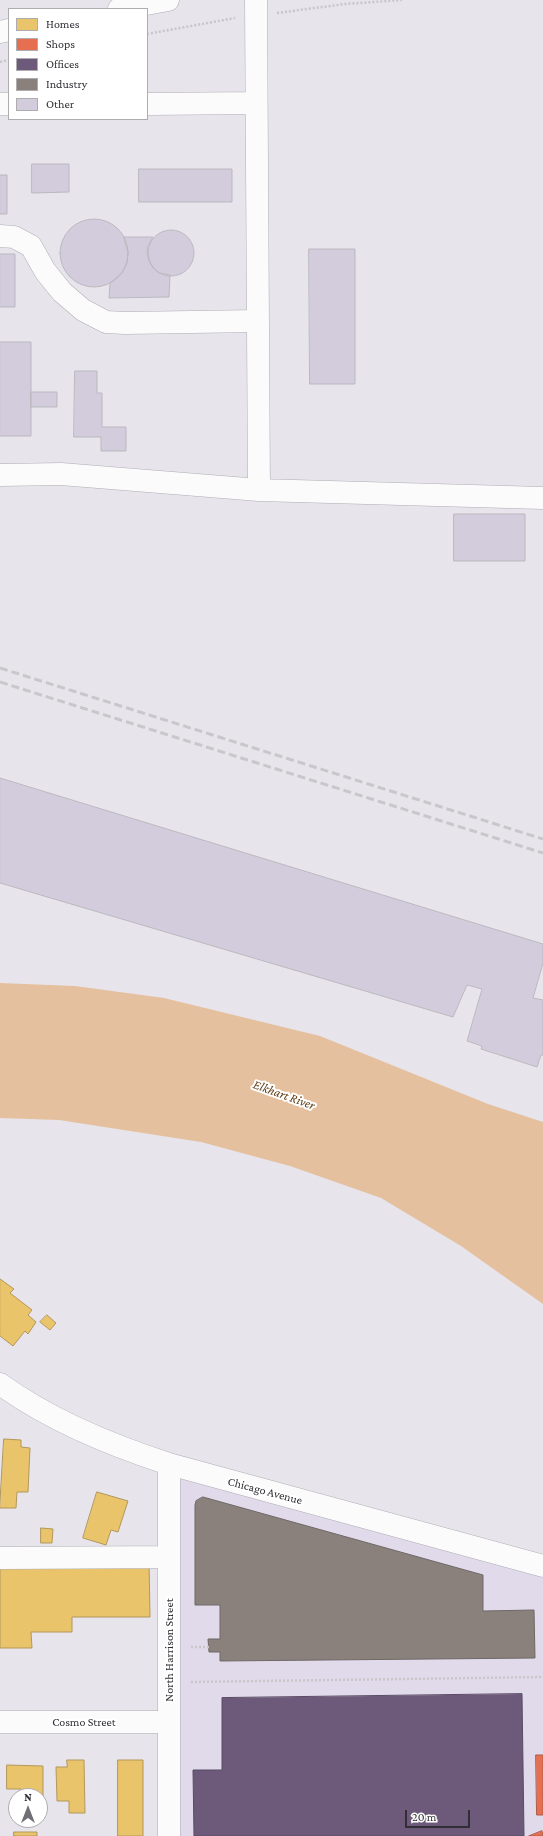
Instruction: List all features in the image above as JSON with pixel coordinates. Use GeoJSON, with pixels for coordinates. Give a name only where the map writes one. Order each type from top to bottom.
{"type":"FeatureCollection","features":[{"type":"Feature","properties":{"kind":"street"},"geometry":{"type":"LineString","coordinates":[[124,8],[168,0]]}},
{"type":"Feature","properties":{"kind":"street"},"geometry":{"type":"LineString","coordinates":[[256,0],[259,490]]}},
{"type":"Feature","properties":{"kind":"street"},"geometry":{"type":"LineString","coordinates":[[148,104],[256,103]]}},
{"type":"Feature","properties":{"kind":"street"},"geometry":{"type":"LineString","coordinates":[[0,236],[14,237],[32,246],[45,271],[62,292],[83,310],[106,322],[258,321]]}},
{"type":"Feature","properties":{"kind":"street"},"geometry":{"type":"LineString","coordinates":[[0,475],[61,474],[259,490],[543,498]]}},
{"type":"Feature","properties":{"kind":"street","name":"Chicago Avenue"},"geometry":{"type":"LineString","coordinates":[[0,1384],[11,1392],[70,1425],[117,1447],[169,1464],[543,1566]]}},
{"type":"Feature","properties":{"kind":"street","name":"North Harrison Street"},"geometry":{"type":"LineString","coordinates":[[169,1464],[169,1836]]}},
{"type":"Feature","properties":{"kind":"street"},"geometry":{"type":"LineString","coordinates":[[0,1558],[169,1557]]}},
{"type":"Feature","properties":{"kind":"street","name":"Cosmo Street"},"geometry":{"type":"LineString","coordinates":[[0,1722],[169,1722]]}},
{"type":"Feature","properties":{"kind":"path"},"geometry":{"type":"LineString","coordinates":[[190,1647],[209,1647]]}},
{"type":"Feature","properties":{"kind":"path"},"geometry":{"type":"LineString","coordinates":[[190,1682],[543,1677]]}},
{"type":"Feature","properties":{"kind":"shaded area"},"geometry":{"type":"Polygon","coordinates":[[[170,1467],[543,1566],[543,1836],[169,1836],[170,1467]]]}},
{"type":"Feature","properties":{"kind":"water","name":"Elkhart River"},"geometry":{"type":"Polygon","coordinates":[[[0,983],[75,986],[164,998],[320,1036],[488,1104],[543,1122],[543,1304],[461,1246],[381,1198],[290,1166],[201,1142],[59,1120],[0,1118],[0,983]]]}},
{"type":"Feature","properties":{"kind":"building: Homes"},"geometry":{"type":"Polygon","coordinates":[[[0,1279],[14,1289],[10,1293],[32,1310],[28,1315],[36,1322],[28,1334],[25,1331],[13,1346],[0,1336],[0,1279]]]}},
{"type":"Feature","properties":{"kind":"building: Homes"},"geometry":{"type":"Polygon","coordinates":[[[47,1315],[56,1323],[50,1330],[40,1322],[47,1315]]]}},
{"type":"Feature","properties":{"kind":"building: Homes"},"geometry":{"type":"Polygon","coordinates":[[[4,1439],[21,1440],[21,1447],[30,1448],[28,1492],[17,1492],[16,1508],[0,1508],[4,1439]]]}},
{"type":"Feature","properties":{"kind":"building: Homes"},"geometry":{"type":"Polygon","coordinates":[[[97,1492],[128,1501],[118,1532],[111,1530],[106,1545],[83,1538],[97,1492]]]}},
{"type":"Feature","properties":{"kind":"building: Homes"},"geometry":{"type":"Polygon","coordinates":[[[41,1528],[53,1529],[52,1543],[41,1543],[41,1528]]]}},
{"type":"Feature","properties":{"kind":"building: Homes"},"geometry":{"type":"Polygon","coordinates":[[[149,1561],[150,1617],[72,1617],[72,1632],[31,1632],[32,1648],[0,1648],[0,1562],[149,1561]]]}},
{"type":"Feature","properties":{"kind":"building: Homes"},"geometry":{"type":"Polygon","coordinates":[[[67,1760],[84,1760],[85,1813],[69,1813],[69,1801],[57,1801],[56,1767],[67,1767],[67,1760]]]}},
{"type":"Feature","properties":{"kind":"building: Homes"},"geometry":{"type":"Polygon","coordinates":[[[118,1760],[143,1760],[143,1836],[118,1836],[118,1760]]]}},
{"type":"Feature","properties":{"kind":"building: Homes"},"geometry":{"type":"Polygon","coordinates":[[[7,1765],[43,1766],[43,1788],[7,1789],[7,1765]]]}},
{"type":"Feature","properties":{"kind":"building: Homes"},"geometry":{"type":"Polygon","coordinates":[[[14,1832],[37,1832],[37,1836],[14,1836],[14,1832]]]}},
{"type":"Feature","properties":{"kind":"building: Shops"},"geometry":{"type":"Polygon","coordinates":[[[536,1755],[543,1755],[543,1815],[537,1815],[536,1755]]]}},
{"type":"Feature","properties":{"kind":"building: Shops"},"geometry":{"type":"Polygon","coordinates":[[[542,1831],[543,1836],[529,1836],[542,1831]]]}},
{"type":"Feature","properties":{"kind":"building: Offices"},"geometry":{"type":"Polygon","coordinates":[[[522,1694],[524,1836],[194,1836],[193,1770],[222,1770],[222,1698],[522,1694]]]}},
{"type":"Feature","properties":{"kind":"building: Industry"},"geometry":{"type":"Polygon","coordinates":[[[203,1497],[483,1575],[483,1611],[534,1610],[535,1658],[220,1661],[220,1652],[209,1652],[208,1639],[220,1639],[220,1605],[195,1605],[195,1505],[196,1501],[203,1497]]]}},
{"type":"Feature","properties":{"kind":"building: Other"},"geometry":{"type":"Polygon","coordinates":[[[32,164],[69,164],[69,192],[32,193],[32,164]]]}},
{"type":"Feature","properties":{"kind":"building: Other"},"geometry":{"type":"Polygon","coordinates":[[[139,169],[232,169],[232,202],[139,202],[139,169]]]}},
{"type":"Feature","properties":{"kind":"building: Other"},"geometry":{"type":"Polygon","coordinates":[[[0,175],[7,175],[7,214],[0,214],[0,175]]]}},
{"type":"Feature","properties":{"kind":"building: Other"},"geometry":{"type":"Polygon","coordinates":[[[94,219],[107,222],[118,229],[125,240],[128,253],[125,266],[118,277],[107,284],[94,287],[81,284],[70,277],[63,266],[60,253],[63,240],[70,229],[81,222],[94,219]]]}},
{"type":"Feature","properties":{"kind":"building: Other"},"geometry":{"type":"Polygon","coordinates":[[[167,230],[175,230],[184,234],[190,240],[194,253],[190,266],[184,272],[175,276],[167,276],[158,272],[152,266],[148,257],[148,249],[152,240],[158,234],[167,230]]]}},
{"type":"Feature","properties":{"kind":"building: Other"},"geometry":{"type":"Polygon","coordinates":[[[124,237],[153,237],[148,246],[147,253],[149,261],[153,268],[159,273],[170,275],[169,297],[109,298],[110,283],[122,273],[127,263],[128,253],[124,237]]]}},
{"type":"Feature","properties":{"kind":"building: Other"},"geometry":{"type":"Polygon","coordinates":[[[309,249],[355,249],[355,384],[310,384],[309,249]]]}},
{"type":"Feature","properties":{"kind":"building: Other"},"geometry":{"type":"Polygon","coordinates":[[[0,254],[15,254],[15,307],[0,307],[0,254]]]}},
{"type":"Feature","properties":{"kind":"building: Other"},"geometry":{"type":"Polygon","coordinates":[[[0,342],[31,342],[31,436],[0,436],[0,342]]]}},
{"type":"Feature","properties":{"kind":"building: Other"},"geometry":{"type":"Polygon","coordinates":[[[75,371],[97,371],[97,393],[102,393],[102,427],[126,427],[126,451],[101,451],[101,437],[74,437],[75,371]]]}},
{"type":"Feature","properties":{"kind":"building: Other"},"geometry":{"type":"Polygon","coordinates":[[[31,392],[57,392],[57,407],[31,407],[31,392]]]}},
{"type":"Feature","properties":{"kind":"building: Other"},"geometry":{"type":"Polygon","coordinates":[[[454,514],[525,514],[525,561],[454,561],[454,514]]]}},
{"type":"Feature","properties":{"kind":"building: Other"},"geometry":{"type":"Polygon","coordinates":[[[0,778],[543,944],[543,963],[533,998],[543,1000],[543,1055],[541,1055],[537,1067],[481,1049],[482,1046],[467,1041],[482,989],[467,985],[453,1017],[0,883],[0,778]]]}},
{"type":"Feature","properties":{"kind":"railway"},"geometry":{"type":"LineString","coordinates":[[0,668],[543,839]]}},
{"type":"Feature","properties":{"kind":"railway"},"geometry":{"type":"LineString","coordinates":[[0,682],[543,853]]}}]}
